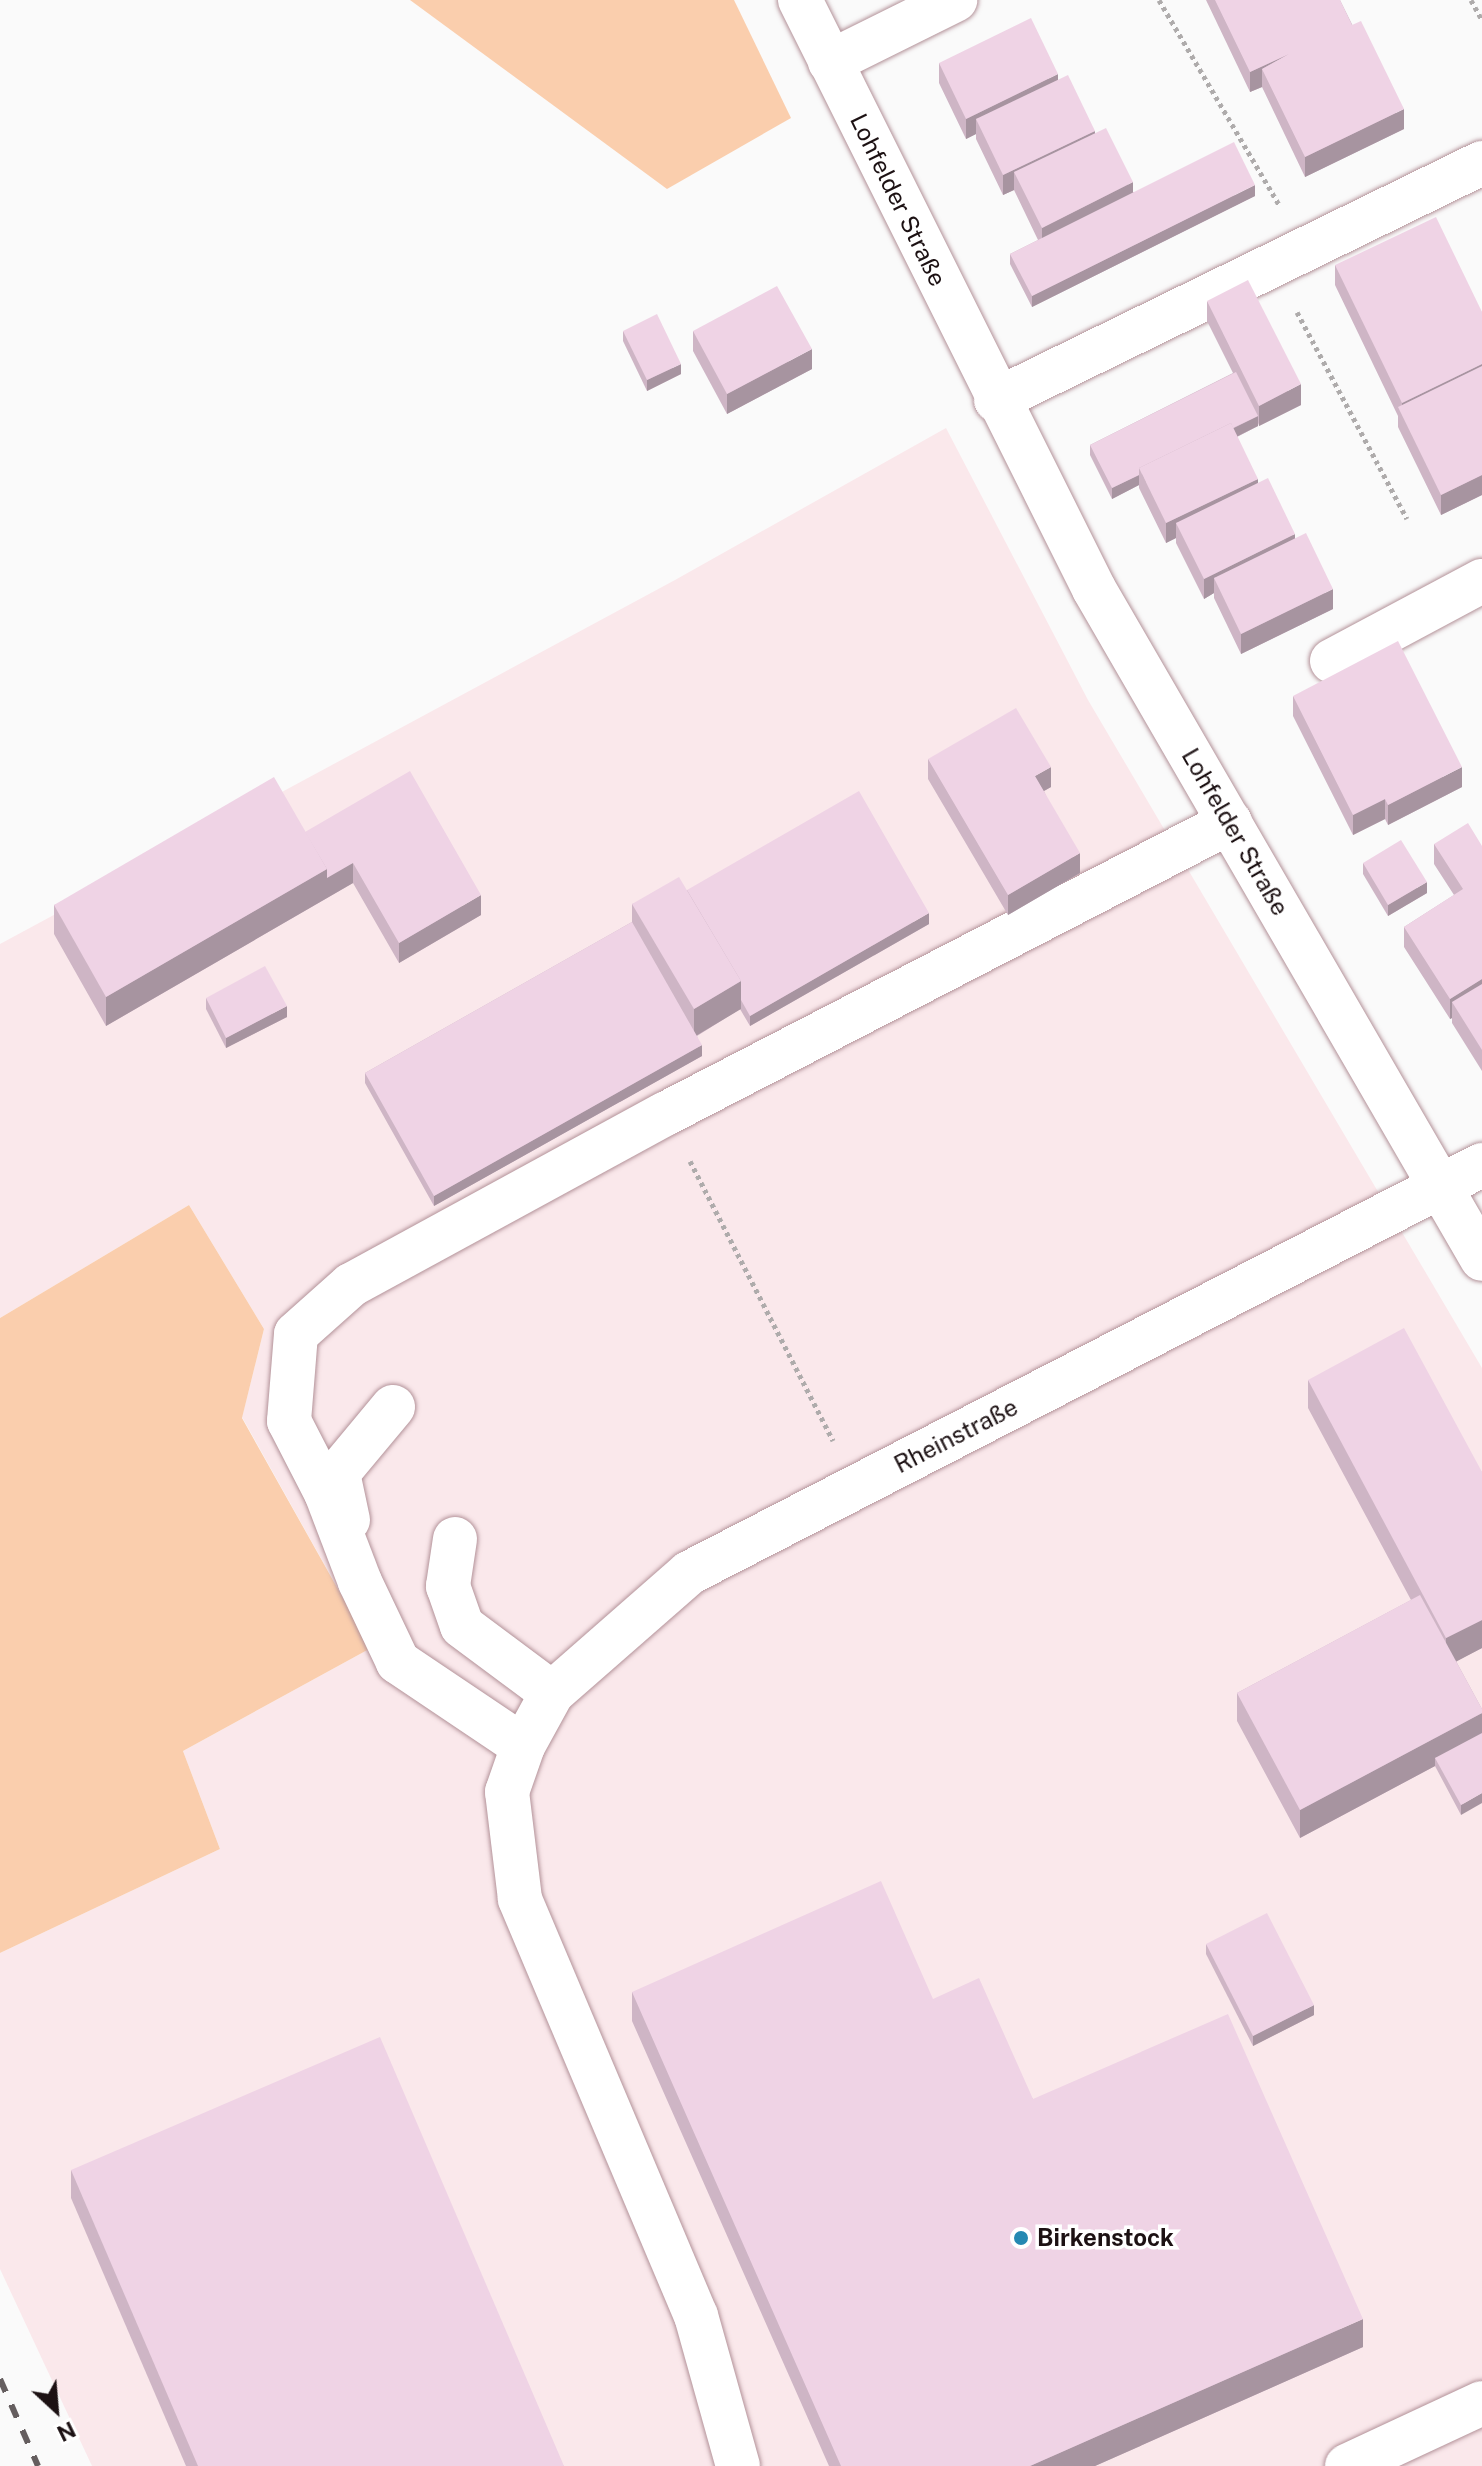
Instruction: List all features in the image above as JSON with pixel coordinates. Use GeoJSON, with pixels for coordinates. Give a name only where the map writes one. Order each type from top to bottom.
{"type":"FeatureCollection","features":[{"type":"Feature","properties":{"kind":"street","name":"Lohfelder Straße"},"geometry":{"type":"LineString","coordinates":[[800,0],[996,400],[1094,589],[1482,1259]]}},
{"type":"Feature","properties":{"kind":"street"},"geometry":{"type":"LineString","coordinates":[[830,62],[955,0]]}},
{"type":"Feature","properties":{"kind":"street"},"geometry":{"type":"LineString","coordinates":[[996,400],[1482,163]]}},
{"type":"Feature","properties":{"kind":"street"},"geometry":{"type":"LineString","coordinates":[[1332,661],[1482,581]]}},
{"type":"Feature","properties":{"kind":"street"},"geometry":{"type":"LineString","coordinates":[[523,1746],[398,1662],[360,1582],[326,1493],[289,1421],[296,1334],[351,1285],[665,1114],[1230,822]]}},
{"type":"Feature","properties":{"kind":"street","name":"Rheinstraße"},"geometry":{"type":"LineString","coordinates":[[738,2466],[696,2316],[520,1899],[507,1792],[523,1746],[552,1693],[689,1573],[1482,1165]]}},
{"type":"Feature","properties":{"kind":"street"},"geometry":{"type":"LineString","coordinates":[[360,1582],[338,1473],[393,1407]]}},
{"type":"Feature","properties":{"kind":"street"},"geometry":{"type":"LineString","coordinates":[[455,1539],[448,1586],[462,1626],[552,1693]]}},
{"type":"Feature","properties":{"kind":"street"},"geometry":{"type":"LineString","coordinates":[[1347,2466],[1482,2403]]}},
{"type":"Feature","properties":{"kind":"path"},"geometry":{"type":"LineString","coordinates":[[1159,0],[1287,256],[1407,519]]}},
{"type":"Feature","properties":{"kind":"path"},"geometry":{"type":"LineString","coordinates":[[1471,0],[1482,20]]}},
{"type":"Feature","properties":{"kind":"path"},"geometry":{"type":"LineString","coordinates":[[665,1114],[858,1486]]}},
{"type":"Feature","properties":{"kind":"shaded area"},"geometry":{"type":"Polygon","coordinates":[[[410,0],[734,0],[791,118],[667,189],[410,0]]]}},
{"type":"Feature","properties":{"kind":"shaded area"},"geometry":{"type":"Polygon","coordinates":[[[946,428],[1088,700],[1482,1368],[1482,2466],[92,2466],[0,2269],[0,1953],[220,1849],[183,1751],[371,1648],[242,1417],[264,1329],[189,1205],[0,1318],[0,944],[675,580],[946,428]]]}},
{"type":"Feature","properties":{"kind":"shaded area"},"geometry":{"type":"Polygon","coordinates":[[[189,1205],[264,1329],[242,1418],[371,1648],[183,1751],[220,1849],[0,1953],[0,1318],[189,1205]]]}},
{"type":"Feature","properties":{"kind":"building"},"geometry":{"type":"Polygon","coordinates":[[[1215,0],[1340,0],[1352,25],[1361,21],[1404,109],[1305,157],[1262,69],[1289,54],[1250,72],[1215,0]]]}},
{"type":"Feature","properties":{"kind":"building"},"geometry":{"type":"Polygon","coordinates":[[[1031,18],[1058,74],[966,119],[939,63],[1031,18]]]}},
{"type":"Feature","properties":{"kind":"building"},"geometry":{"type":"Polygon","coordinates":[[[1068,75],[1095,131],[1003,175],[976,119],[1068,75]]]}},
{"type":"Feature","properties":{"kind":"building"},"geometry":{"type":"Polygon","coordinates":[[[1106,128],[1133,182],[1042,228],[1014,172],[1106,128]]]}},
{"type":"Feature","properties":{"kind":"building"},"geometry":{"type":"Polygon","coordinates":[[[1234,142],[1255,185],[1032,296],[1010,254],[1234,142]]]}},
{"type":"Feature","properties":{"kind":"building"},"geometry":{"type":"Polygon","coordinates":[[[1436,217],[1482,312],[1482,364],[1402,403],[1335,265],[1436,217]]]}},
{"type":"Feature","properties":{"kind":"building"},"geometry":{"type":"Polygon","coordinates":[[[1248,280],[1301,384],[1259,406],[1207,301],[1248,280]]]}},
{"type":"Feature","properties":{"kind":"building"},"geometry":{"type":"Polygon","coordinates":[[[777,286],[812,349],[727,394],[693,331],[777,286]]]}},
{"type":"Feature","properties":{"kind":"building"},"geometry":{"type":"Polygon","coordinates":[[[657,314],[681,364],[647,380],[623,331],[657,314]]]}},
{"type":"Feature","properties":{"kind":"building"},"geometry":{"type":"Polygon","coordinates":[[[1482,366],[1482,475],[1441,495],[1398,407],[1482,366]]]}},
{"type":"Feature","properties":{"kind":"building"},"geometry":{"type":"Polygon","coordinates":[[[1236,372],[1258,416],[1233,428],[1231,423],[1139,468],[1139,475],[1112,488],[1090,445],[1236,372]]]}},
{"type":"Feature","properties":{"kind":"building"},"geometry":{"type":"Polygon","coordinates":[[[1231,423],[1258,479],[1166,523],[1139,468],[1231,423]]]}},
{"type":"Feature","properties":{"kind":"building"},"geometry":{"type":"Polygon","coordinates":[[[1268,478],[1295,534],[1204,579],[1176,523],[1268,478]]]}},
{"type":"Feature","properties":{"kind":"building"},"geometry":{"type":"Polygon","coordinates":[[[1306,533],[1333,589],[1241,634],[1214,578],[1306,533]]]}},
{"type":"Feature","properties":{"kind":"building"},"geometry":{"type":"Polygon","coordinates":[[[1398,641],[1462,767],[1388,805],[1385,799],[1353,815],[1293,696],[1398,641]]]}},
{"type":"Feature","properties":{"kind":"building"},"geometry":{"type":"Polygon","coordinates":[[[1016,708],[1051,767],[1035,776],[1080,853],[1008,895],[928,759],[1016,708]]]}},
{"type":"Feature","properties":{"kind":"building"},"geometry":{"type":"Polygon","coordinates":[[[410,771],[481,895],[399,943],[353,863],[327,878],[327,869],[305,832],[410,771]]]}},
{"type":"Feature","properties":{"kind":"building"},"geometry":{"type":"Polygon","coordinates":[[[274,777],[327,869],[106,997],[54,905],[274,777]]]}},
{"type":"Feature","properties":{"kind":"building"},"geometry":{"type":"Polygon","coordinates":[[[859,791],[929,913],[750,1016],[741,1000],[741,981],[687,890],[859,791]]]}},
{"type":"Feature","properties":{"kind":"building"},"geometry":{"type":"Polygon","coordinates":[[[1468,823],[1482,846],[1482,979],[1450,999],[1404,927],[1463,889],[1434,844],[1468,823]]]}},
{"type":"Feature","properties":{"kind":"building"},"geometry":{"type":"Polygon","coordinates":[[[1401,840],[1427,882],[1388,905],[1363,863],[1401,840]]]}},
{"type":"Feature","properties":{"kind":"building"},"geometry":{"type":"Polygon","coordinates":[[[679,877],[741,981],[694,1009],[632,904],[679,877]]]}},
{"type":"Feature","properties":{"kind":"building"},"geometry":{"type":"Polygon","coordinates":[[[632,922],[702,1045],[434,1196],[365,1073],[632,922]]]}},
{"type":"Feature","properties":{"kind":"building"},"geometry":{"type":"Polygon","coordinates":[[[265,966],[287,1006],[226,1038],[206,998],[265,966]]]}},
{"type":"Feature","properties":{"kind":"building"},"geometry":{"type":"Polygon","coordinates":[[[1482,984],[1482,1050],[1452,1002],[1482,984]]]}},
{"type":"Feature","properties":{"kind":"building"},"geometry":{"type":"Polygon","coordinates":[[[1404,1328],[1482,1472],[1482,1620],[1446,1638],[1308,1380],[1404,1328]]]}},
{"type":"Feature","properties":{"kind":"building"},"geometry":{"type":"Polygon","coordinates":[[[1420,1595],[1482,1713],[1300,1810],[1237,1693],[1420,1595]]]}},
{"type":"Feature","properties":{"kind":"building"},"geometry":{"type":"Polygon","coordinates":[[[1482,1733],[1482,1793],[1461,1805],[1435,1758],[1482,1733]]]}},
{"type":"Feature","properties":{"kind":"building","name":"Birkenstock"},"geometry":{"type":"Polygon","coordinates":[[[881,1881],[933,1999],[979,1978],[1033,2099],[1228,2014],[1363,2319],[1030,2466],[841,2466],[632,1992],[881,1881]]]}},
{"type":"Feature","properties":{"kind":"building"},"geometry":{"type":"Polygon","coordinates":[[[1267,1913],[1314,2005],[1253,2036],[1206,1944],[1267,1913]]]}},
{"type":"Feature","properties":{"kind":"building"},"geometry":{"type":"Polygon","coordinates":[[[380,2037],[564,2466],[198,2466],[71,2170],[380,2037]]]}},
{"type":"Feature","properties":{"kind":"railway"},"geometry":{"type":"LineString","coordinates":[[0,2379],[38,2466]]}},
{"type":"Feature","properties":{"kind":"place","name":"Birkenstock"},"geometry":{"type":"Point","coordinates":[1021,2238]}}]}
